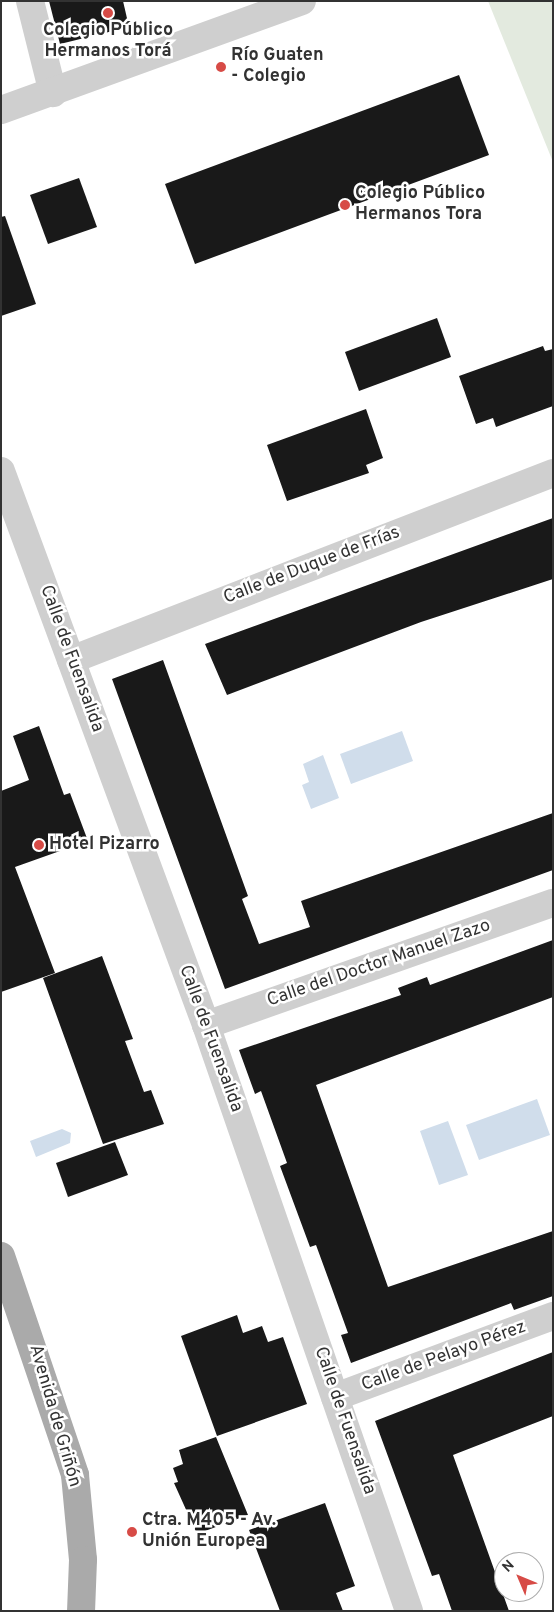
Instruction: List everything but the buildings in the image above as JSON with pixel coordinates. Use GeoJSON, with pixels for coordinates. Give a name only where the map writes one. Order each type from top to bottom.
{"type":"FeatureCollection","features":[{"type":"Feature","properties":{"kind":"main road","name":"Avenida de Griñón"},"geometry":{"type":"LineString","coordinates":[[1,1256],[75,1475],[83,1560],[81,1611]]}},
{"type":"Feature","properties":{"kind":"street"},"geometry":{"type":"LineString","coordinates":[[30,1],[53,94]]}},
{"type":"Feature","properties":{"kind":"street"},"geometry":{"type":"LineString","coordinates":[[1,110],[53,94],[302,1]]}},
{"type":"Feature","properties":{"kind":"street","name":"Calle de Fuensalida"},"geometry":{"type":"LineString","coordinates":[[1,471],[206,1025],[408,1611]]}},
{"type":"Feature","properties":{"kind":"street","name":"Calle de Duque de Frías"},"geometry":{"type":"LineString","coordinates":[[71,660],[553,473]]}},
{"type":"Feature","properties":{"kind":"street","name":"Calle del Doctor Manuel Zazo"},"geometry":{"type":"LineString","coordinates":[[206,1025],[553,903]]}},
{"type":"Feature","properties":{"kind":"street","name":"Calle de Pelayo Pérez"},"geometry":{"type":"LineString","coordinates":[[335,1397],[553,1316]]}},
{"type":"Feature","properties":{"kind":"shaded area"},"geometry":{"type":"Polygon","coordinates":[[[488,1],[553,1],[553,162],[488,1]]]}},
{"type":"Feature","properties":{"kind":"water"},"geometry":{"type":"Polygon","coordinates":[[[402,731],[413,761],[351,784],[340,754],[402,731]]]}},
{"type":"Feature","properties":{"kind":"water"},"geometry":{"type":"Polygon","coordinates":[[[323,755],[339,798],[311,809],[302,785],[309,782],[303,764],[323,755]]]}},
{"type":"Feature","properties":{"kind":"water"},"geometry":{"type":"Polygon","coordinates":[[[537,1099],[550,1135],[479,1160],[466,1125],[537,1099]]]}},
{"type":"Feature","properties":{"kind":"water"},"geometry":{"type":"Polygon","coordinates":[[[448,1121],[468,1175],[439,1185],[420,1131],[448,1121]]]}},
{"type":"Feature","properties":{"kind":"water"},"geometry":{"type":"Polygon","coordinates":[[[62,1129],[71,1133],[70,1143],[36,1157],[30,1141],[62,1129]]]}},
{"type":"Feature","properties":{"kind":"place","name":"Colegio Público Hermanos Torá"},"geometry":{"type":"Point","coordinates":[108,13]}},
{"type":"Feature","properties":{"kind":"place","name":"Río Guaten - Colegio"},"geometry":{"type":"Point","coordinates":[221,67]}},
{"type":"Feature","properties":{"kind":"place","name":"Colegio Público Hermanos Tora"},"geometry":{"type":"Point","coordinates":[345,205]}},
{"type":"Feature","properties":{"kind":"place","name":"Hotel Pizarro"},"geometry":{"type":"Point","coordinates":[39,845]}},
{"type":"Feature","properties":{"kind":"place","name":"Ctra. M405 - Av. Unión Europea"},"geometry":{"type":"Point","coordinates":[132,1532]}}]}
